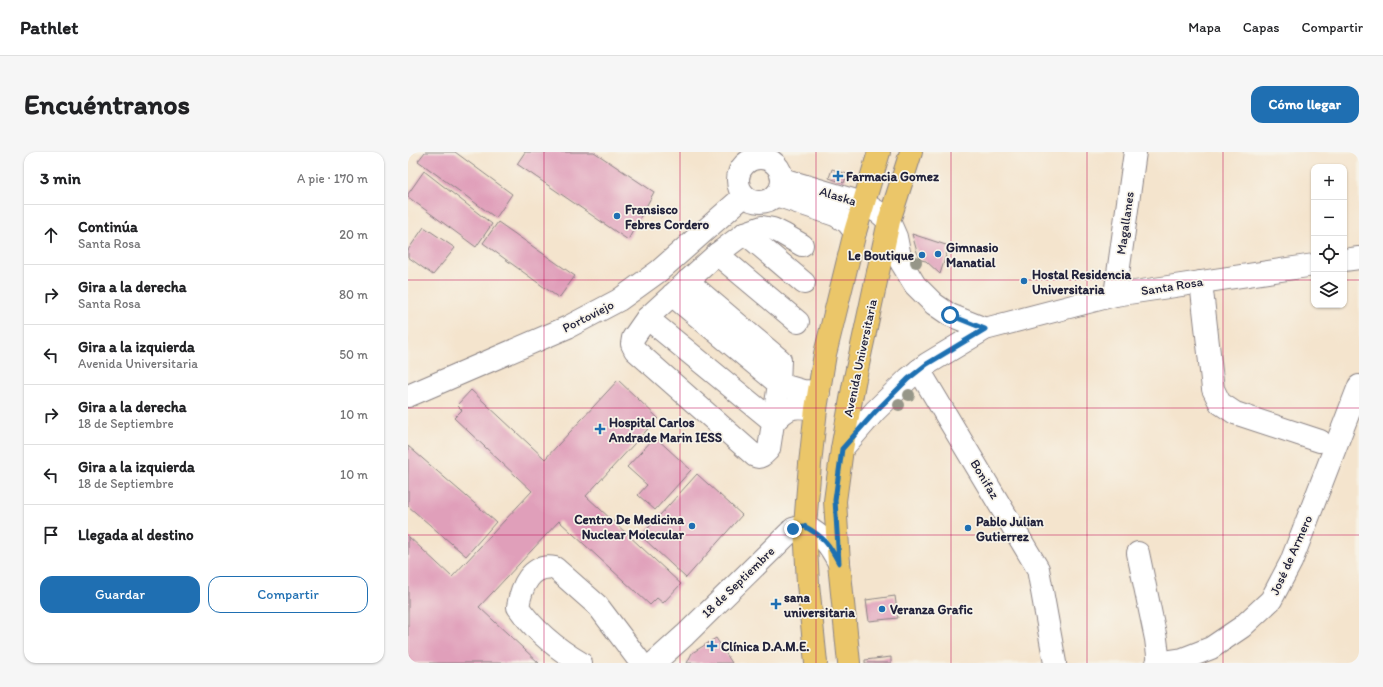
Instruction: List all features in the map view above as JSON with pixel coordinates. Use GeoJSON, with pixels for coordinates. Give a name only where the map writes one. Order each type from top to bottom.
{"type":"FeatureCollection","features":[{"type":"Feature","properties":{"kind":"main road"},"geometry":{"type":"LineString","coordinates":[[816,663],[804,526],[810,464],[825,354],[855,232],[879,152]]}},
{"type":"Feature","properties":{"kind":"main road","name":"Avenida Universitaria"},"geometry":{"type":"LineString","coordinates":[[849,663],[839,563],[835,500],[842,449],[854,384],[889,221],[911,152]]}},
{"type":"Feature","properties":{"kind":"street","name":"Magallanes"},"geometry":{"type":"LineString","coordinates":[[1115,294],[1135,152]]}},
{"type":"Feature","properties":{"kind":"street"},"geometry":{"type":"LineString","coordinates":[[770,156],[778,167],[779,187],[771,200],[757,202],[750,200],[744,196],[738,182],[743,160],[747,162],[770,156]]}},
{"type":"Feature","properties":{"kind":"street","name":"Alaska"},"geometry":{"type":"LineString","coordinates":[[779,187],[863,203],[889,221]]}},
{"type":"Feature","properties":{"kind":"street","name":"Alaska"},"geometry":{"type":"LineString","coordinates":[[779,187],[836,215],[847,222],[855,232]]}},
{"type":"Feature","properties":{"kind":"street","name":"Portoviejo"},"geometry":{"type":"LineString","coordinates":[[408,396],[568,327],[619,300],[659,271],[744,196]]}},
{"type":"Feature","properties":{"kind":"street"},"geometry":{"type":"LineString","coordinates":[[889,221],[896,237],[901,262],[915,285],[934,304],[950,315],[985,329]]}},
{"type":"Feature","properties":{"kind":"street"},"geometry":{"type":"LineString","coordinates":[[779,384],[769,449],[758,457],[755,456],[635,350],[632,344],[633,338],[647,318],[717,254],[745,233],[762,227],[773,229],[802,245]]}},
{"type":"Feature","properties":{"kind":"street"},"geometry":{"type":"LineString","coordinates":[[745,233],[804,283]]}},
{"type":"Feature","properties":{"kind":"street"},"geometry":{"type":"LineString","coordinates":[[717,254],[798,322]]}},
{"type":"Feature","properties":{"kind":"street"},"geometry":{"type":"LineString","coordinates":[[1347,260],[1359,258]]}},
{"type":"Feature","properties":{"kind":"street","name":"Santa Rosa"},"geometry":{"type":"LineString","coordinates":[[842,449],[875,412],[908,379],[958,344],[985,329],[1115,294],[1311,265]]}},
{"type":"Feature","properties":{"kind":"street"},"geometry":{"type":"LineString","coordinates":[[1201,282],[1213,389],[1220,403],[1235,413],[1320,441]]}},
{"type":"Feature","properties":{"kind":"street"},"geometry":{"type":"LineString","coordinates":[[680,288],[779,384],[802,391],[818,401]]}},
{"type":"Feature","properties":{"kind":"street"},"geometry":{"type":"LineString","coordinates":[[647,318],[774,422]]}},
{"type":"Feature","properties":{"kind":"street","name":"Bonifaz"},"geometry":{"type":"LineString","coordinates":[[919,370],[1038,569],[1055,663]]}},
{"type":"Feature","properties":{"kind":"street","name":"José de Armero"},"geometry":{"type":"LineString","coordinates":[[1158,663],[1183,659],[1211,648],[1242,627],[1271,600],[1291,562],[1359,386]]}},
{"type":"Feature","properties":{"kind":"street"},"geometry":{"type":"LineString","coordinates":[[774,422],[783,412],[818,401]]}},
{"type":"Feature","properties":{"kind":"street"},"geometry":{"type":"LineString","coordinates":[[804,526],[818,533],[830,545],[839,563]]}},
{"type":"Feature","properties":{"kind":"street","name":"18 de Septiembre"},"geometry":{"type":"LineString","coordinates":[[654,663],[793,529],[804,526]]}},
{"type":"Feature","properties":{"kind":"street"},"geometry":{"type":"LineString","coordinates":[[1138,553],[1156,639],[1158,663]]}},
{"type":"Feature","properties":{"kind":"street"},"geometry":{"type":"LineString","coordinates":[[581,663],[560,651],[524,617],[518,607],[519,597],[524,585],[530,576],[540,568],[548,566],[555,568],[598,606],[641,663]]}},
{"type":"Feature","properties":{"kind":"building"},"geometry":{"type":"Polygon","coordinates":[[[425,152],[455,152],[512,194],[496,218],[418,161],[425,152]]]}},
{"type":"Feature","properties":{"kind":"building","name":"Fransisco Febres Cordero"},"geometry":{"type":"Polygon","coordinates":[[[525,152],[594,152],[654,192],[628,240],[517,164],[525,152]]]}},
{"type":"Feature","properties":{"kind":"building","name":"Farmacia Gomez"},"geometry":{"type":"Polygon","coordinates":[[[832,169],[847,174],[844,183],[829,178],[832,169]]]}},
{"type":"Feature","properties":{"kind":"building"},"geometry":{"type":"Polygon","coordinates":[[[424,171],[492,224],[476,247],[408,197],[408,194],[424,171]]]}},
{"type":"Feature","properties":{"kind":"building"},"geometry":{"type":"Polygon","coordinates":[[[498,222],[575,276],[559,298],[483,243],[498,222]]]}},
{"type":"Feature","properties":{"kind":"building"},"geometry":{"type":"Polygon","coordinates":[[[424,227],[455,248],[433,275],[408,257],[408,250],[424,227]]]}},
{"type":"Feature","properties":{"kind":"building"},"geometry":{"type":"Polygon","coordinates":[[[912,234],[949,246],[940,274],[926,261],[921,260],[912,234]]]}},
{"type":"Feature","properties":{"kind":"building"},"geometry":{"type":"Polygon","coordinates":[[[618,380],[658,418],[586,496],[681,584],[663,603],[657,598],[650,605],[559,521],[479,607],[539,663],[408,663],[408,536],[452,577],[532,491],[454,418],[462,410],[457,405],[471,390],[545,459],[618,380]]]}},
{"type":"Feature","properties":{"kind":"building"},"geometry":{"type":"Polygon","coordinates":[[[655,437],[691,470],[655,510],[638,495],[647,485],[627,467],[655,437]]]}},
{"type":"Feature","properties":{"kind":"building"},"geometry":{"type":"Polygon","coordinates":[[[408,446],[496,522],[466,556],[408,506],[408,446]]]}},
{"type":"Feature","properties":{"kind":"building","name":"Centro De Medicina Nuclear Molecular"},"geometry":{"type":"Polygon","coordinates":[[[697,474],[742,515],[686,578],[641,536],[697,474]]]}},
{"type":"Feature","properties":{"kind":"building","name":"Veranza Grafic"},"geometry":{"type":"Polygon","coordinates":[[[895,596],[898,618],[869,621],[866,600],[895,596]]]}},
{"type":"Feature","properties":{"kind":"building","name":"Clínica D.A.M.E."},"geometry":{"type":"Polygon","coordinates":[[[716,638],[732,663],[687,663],[692,653],[716,638]]]}},
{"type":"Feature","properties":{"kind":"building"},"geometry":{"type":"Polygon","coordinates":[[[891,657],[891,663],[865,663],[865,660],[891,657]]]}},
{"type":"Feature","properties":{"kind":"place","name":"Farmacia Gomez"},"geometry":{"type":"Point","coordinates":[838,176]}},
{"type":"Feature","properties":{"kind":"place","name":"Fransisco Febres Cordero"},"geometry":{"type":"Point","coordinates":[617,216]}},
{"type":"Feature","properties":{"kind":"place","name":"Gimnasio Manatial"},"geometry":{"type":"Point","coordinates":[938,254]}},
{"type":"Feature","properties":{"kind":"place","name":"Le Boutique"},"geometry":{"type":"Point","coordinates":[922,255]}},
{"type":"Feature","properties":{"kind":"place","name":"Hostal Residencia Universitaria"},"geometry":{"type":"Point","coordinates":[1024,281]}},
{"type":"Feature","properties":{"kind":"place","name":"Hospital Carlos Andrade Marin IESS"},"geometry":{"type":"Point","coordinates":[600,429]}},
{"type":"Feature","properties":{"kind":"place","name":"Centro De Medicina Nuclear Molecular"},"geometry":{"type":"Point","coordinates":[692,526]}},
{"type":"Feature","properties":{"kind":"place","name":"Pablo Julian Gutierrez"},"geometry":{"type":"Point","coordinates":[968,528]}},
{"type":"Feature","properties":{"kind":"place","name":"sana universitaria"},"geometry":{"type":"Point","coordinates":[776,604]}},
{"type":"Feature","properties":{"kind":"place","name":"Veranza Grafic"},"geometry":{"type":"Point","coordinates":[882,609]}},
{"type":"Feature","properties":{"kind":"place","name":"Clínica D.A.M.E."},"geometry":{"type":"Point","coordinates":[712,646]}},
{"type":"Feature","properties":{"kind":"route"},"geometry":{"type":"LineString","coordinates":[[793,529],[804,526],[818,533],[830,545],[839,563],[835,500],[842,449],[875,412],[908,379],[927,364],[985,329],[950,315]]}}]}
